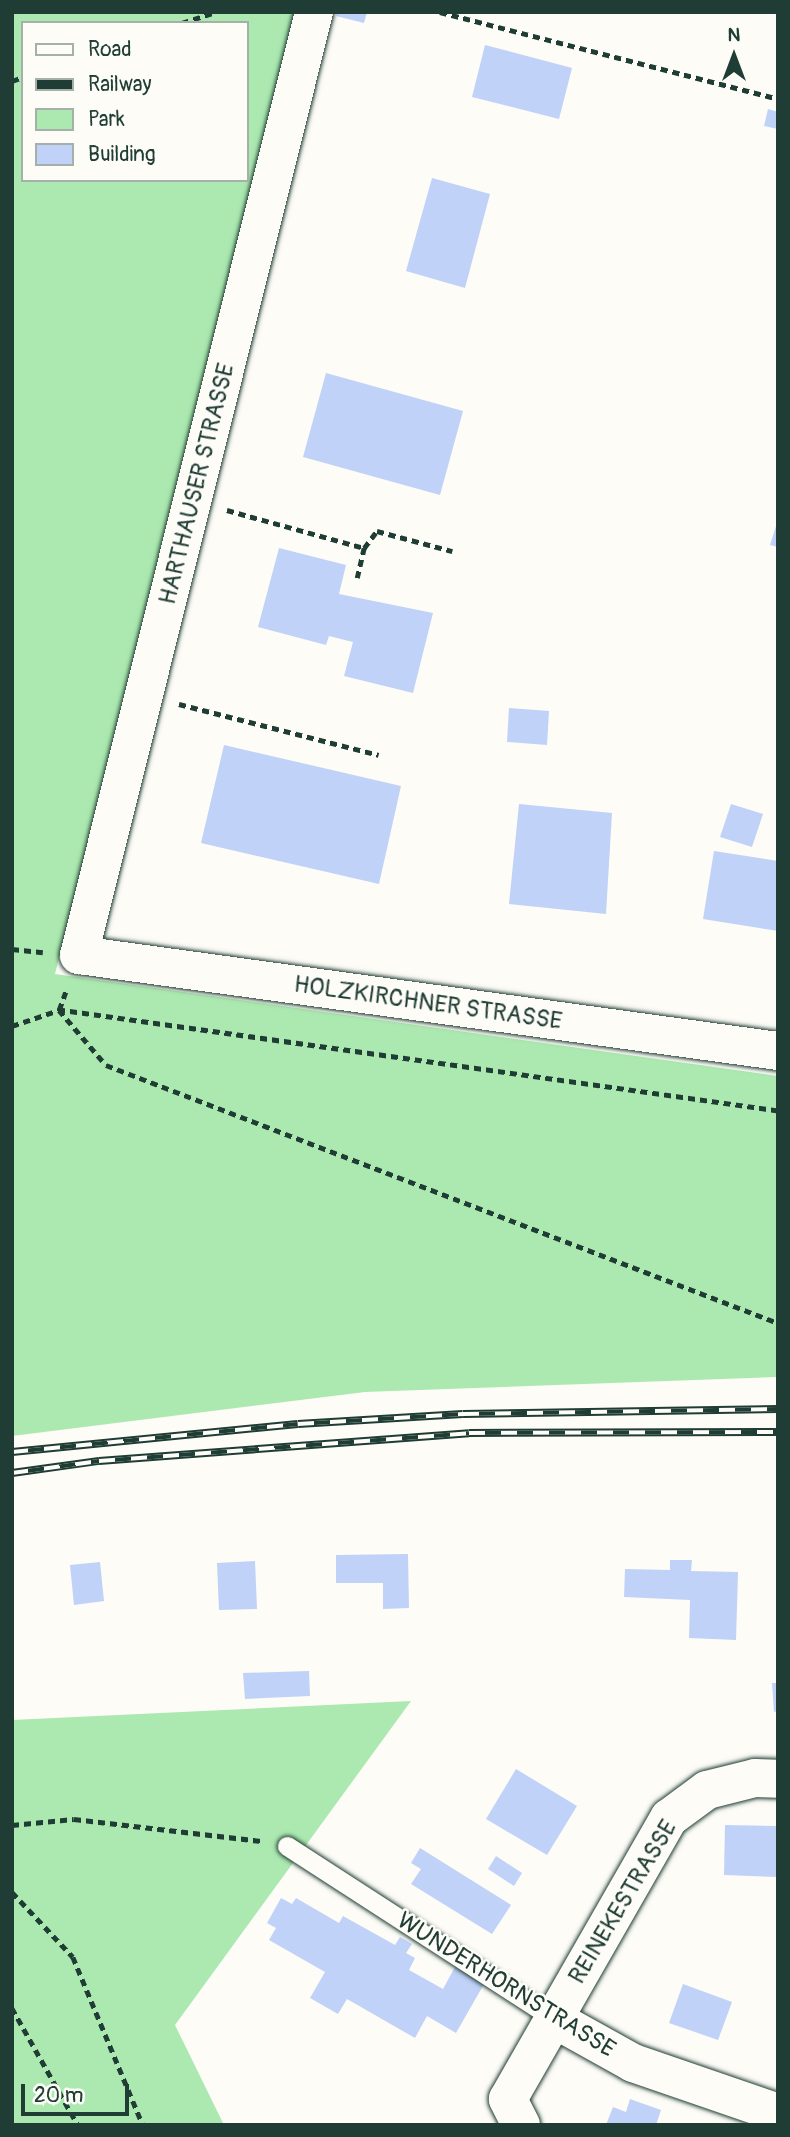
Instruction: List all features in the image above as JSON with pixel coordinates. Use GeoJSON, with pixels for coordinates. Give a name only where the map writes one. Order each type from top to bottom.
{"type":"FeatureCollection","features":[{"type":"Feature","properties":{"kind":"street","name":"HARTHAUSER STRASSE"},"geometry":{"type":"LineString","coordinates":[[79,955],[314,12]]}},
{"type":"Feature","properties":{"kind":"street","name":"HOLZKIRCHNER STRASSE"},"geometry":{"type":"LineString","coordinates":[[79,955],[778,1051]]}},
{"type":"Feature","properties":{"kind":"street","name":"REINEKESTRASSE"},"geometry":{"type":"LineString","coordinates":[[521,2125],[508,2099],[669,1818],[707,1790],[755,1778],[778,1779]]}},
{"type":"Feature","properties":{"kind":"street","name":"WUNDERHORNSTRASSE"},"geometry":{"type":"LineString","coordinates":[[554,2019],[633,2063],[778,2113]]}},
{"type":"Feature","properties":{"kind":"lane","name":"WUNDERHORNSTRASSE"},"geometry":{"type":"LineString","coordinates":[[287,1846],[554,2019]]}},
{"type":"Feature","properties":{"kind":"path"},"geometry":{"type":"LineString","coordinates":[[188,21],[216,12]]}},
{"type":"Feature","properties":{"kind":"path"},"geometry":{"type":"LineString","coordinates":[[440,12],[778,99]]}},
{"type":"Feature","properties":{"kind":"path"},"geometry":{"type":"LineString","coordinates":[[193,500],[364,548]]}},
{"type":"Feature","properties":{"kind":"path"},"geometry":{"type":"LineString","coordinates":[[357,578],[364,548],[377,531],[452,551]]}},
{"type":"Feature","properties":{"kind":"path"},"geometry":{"type":"LineString","coordinates":[[144,695],[379,755]]}},
{"type":"Feature","properties":{"kind":"path"},"geometry":{"type":"LineString","coordinates":[[59,1010],[79,955]]}},
{"type":"Feature","properties":{"kind":"path"},"geometry":{"type":"LineString","coordinates":[[59,1010],[106,1065],[778,1322]]}},
{"type":"Feature","properties":{"kind":"path"},"geometry":{"type":"LineString","coordinates":[[12,1026],[59,1010],[778,1111]]}},
{"type":"Feature","properties":{"kind":"path"},"geometry":{"type":"LineString","coordinates":[[12,1825],[74,1819],[287,1846]]}},
{"type":"Feature","properties":{"kind":"path"},"geometry":{"type":"LineString","coordinates":[[12,1892],[73,1957],[143,2125]]}},
{"type":"Feature","properties":{"kind":"path"},"geometry":{"type":"LineString","coordinates":[[12,2008],[78,2125]]}},
{"type":"Feature","properties":{"kind":"green space"},"geometry":{"type":"Polygon","coordinates":[[[12,12],[298,12],[55,974],[778,1076],[778,1377],[365,1392],[12,1436],[12,12]]]}},
{"type":"Feature","properties":{"kind":"green space"},"geometry":{"type":"Polygon","coordinates":[[[411,1701],[175,2025],[224,2125],[12,2125],[12,1720],[411,1701]]]}},
{"type":"Feature","properties":{"kind":"building"},"geometry":{"type":"Polygon","coordinates":[[[337,12],[367,12],[364,23],[336,16],[337,12]]]}},
{"type":"Feature","properties":{"kind":"building"},"geometry":{"type":"Polygon","coordinates":[[[485,45],[572,68],[559,119],[472,97],[485,45]]]}},
{"type":"Feature","properties":{"kind":"building"},"geometry":{"type":"Polygon","coordinates":[[[768,109],[778,112],[778,129],[764,126],[768,109]]]}},
{"type":"Feature","properties":{"kind":"building"},"geometry":{"type":"Polygon","coordinates":[[[432,178],[490,194],[465,288],[406,271],[432,178]]]}},
{"type":"Feature","properties":{"kind":"building"},"geometry":{"type":"Polygon","coordinates":[[[326,373],[463,411],[440,495],[303,457],[326,373]]]}},
{"type":"Feature","properties":{"kind":"building"},"geometry":{"type":"Polygon","coordinates":[[[778,523],[778,547],[770,545],[778,523]]]}},
{"type":"Feature","properties":{"kind":"building"},"geometry":{"type":"Polygon","coordinates":[[[279,548],[346,565],[339,594],[433,613],[413,693],[344,676],[353,642],[329,636],[326,645],[258,627],[279,548]]]}},
{"type":"Feature","properties":{"kind":"building"},"geometry":{"type":"Polygon","coordinates":[[[509,708],[549,711],[547,745],[507,742],[509,708]]]}},
{"type":"Feature","properties":{"kind":"building"},"geometry":{"type":"Polygon","coordinates":[[[224,745],[401,786],[379,884],[201,843],[224,745]]]}},
{"type":"Feature","properties":{"kind":"building"},"geometry":{"type":"Polygon","coordinates":[[[519,804],[612,813],[606,914],[509,904],[519,804]]]}},
{"type":"Feature","properties":{"kind":"building"},"geometry":{"type":"Polygon","coordinates":[[[731,804],[763,814],[752,847],[720,837],[731,804]]]}},
{"type":"Feature","properties":{"kind":"building"},"geometry":{"type":"Polygon","coordinates":[[[714,851],[778,861],[778,931],[703,919],[714,851]]]}},
{"type":"Feature","properties":{"kind":"building"},"geometry":{"type":"Polygon","coordinates":[[[408,1554],[409,1608],[383,1609],[383,1583],[336,1583],[336,1555],[408,1554]]]}},
{"type":"Feature","properties":{"kind":"building"},"geometry":{"type":"Polygon","coordinates":[[[670,1560],[692,1560],[691,1571],[738,1572],[736,1640],[689,1638],[690,1600],[624,1597],[625,1569],[670,1570],[670,1560]]]}},
{"type":"Feature","properties":{"kind":"building"},"geometry":{"type":"Polygon","coordinates":[[[255,1561],[257,1609],[219,1610],[217,1563],[255,1561]]]}},
{"type":"Feature","properties":{"kind":"building"},"geometry":{"type":"Polygon","coordinates":[[[100,1562],[104,1601],[74,1605],[70,1565],[100,1562]]]}},
{"type":"Feature","properties":{"kind":"building"},"geometry":{"type":"Polygon","coordinates":[[[309,1671],[310,1696],[245,1699],[243,1673],[309,1671]]]}},
{"type":"Feature","properties":{"kind":"building"},"geometry":{"type":"Polygon","coordinates":[[[772,1683],[778,1683],[778,1711],[774,1712],[772,1683]]]}},
{"type":"Feature","properties":{"kind":"building"},"geometry":{"type":"Polygon","coordinates":[[[516,1769],[577,1806],[547,1855],[486,1819],[516,1769]]]}},
{"type":"Feature","properties":{"kind":"building"},"geometry":{"type":"Polygon","coordinates":[[[725,1825],[778,1826],[778,1877],[724,1875],[725,1825]]]}},
{"type":"Feature","properties":{"kind":"building"},"geometry":{"type":"Polygon","coordinates":[[[420,1848],[511,1905],[492,1934],[411,1884],[421,1869],[411,1863],[420,1848]]]}},
{"type":"Feature","properties":{"kind":"building"},"geometry":{"type":"Polygon","coordinates":[[[496,1856],[522,1873],[514,1886],[488,1869],[496,1856]]]}},
{"type":"Feature","properties":{"kind":"building"},"geometry":{"type":"Polygon","coordinates":[[[281,1898],[292,1904],[296,1898],[339,1923],[343,1916],[395,1945],[400,1937],[412,1944],[406,1953],[415,1958],[409,1970],[443,1989],[455,1967],[484,1984],[456,2033],[427,2016],[415,2038],[347,1999],[338,2014],[310,1998],[325,1972],[269,1940],[276,1928],[267,1923],[281,1898]]]}},
{"type":"Feature","properties":{"kind":"building"},"geometry":{"type":"Polygon","coordinates":[[[683,1984],[732,2002],[718,2040],[669,2023],[683,1984]]]}},
{"type":"Feature","properties":{"kind":"building"},"geometry":{"type":"Polygon","coordinates":[[[630,2099],[661,2110],[656,2125],[606,2125],[613,2107],[626,2112],[630,2099]]]}},
{"type":"Feature","properties":{"kind":"railway"},"geometry":{"type":"LineString","coordinates":[[12,1452],[298,1424],[463,1414],[778,1409]]}},
{"type":"Feature","properties":{"kind":"railway"},"geometry":{"type":"LineString","coordinates":[[12,1473],[99,1461],[469,1433],[778,1432]]}}]}
